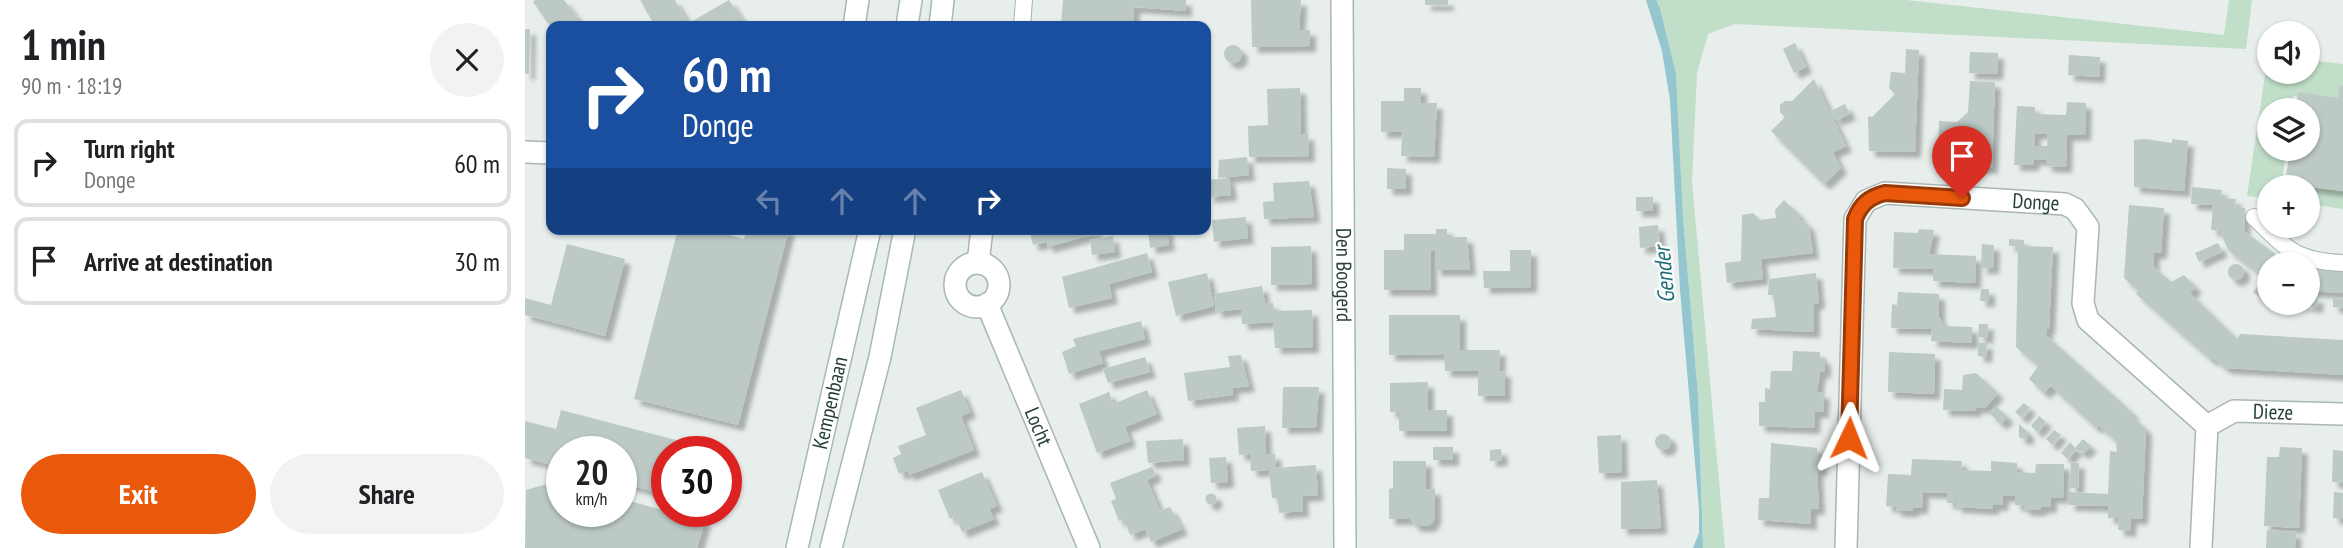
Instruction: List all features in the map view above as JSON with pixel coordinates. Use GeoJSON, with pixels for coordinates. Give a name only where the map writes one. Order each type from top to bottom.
{"type":"FeatureCollection","features":[{"type":"Feature","properties":{"kind":"street"},"geometry":{"type":"LineString","coordinates":[[855,21],[857,0]]}},
{"type":"Feature","properties":{"kind":"street"},"geometry":{"type":"LineString","coordinates":[[908,21],[911,0]]}},
{"type":"Feature","properties":{"kind":"street"},"geometry":{"type":"LineString","coordinates":[[941,21],[943,0]]}},
{"type":"Feature","properties":{"kind":"street","name":"Den Boogerd"},"geometry":{"type":"LineString","coordinates":[[1342,0],[1345,548]]}},
{"type":"Feature","properties":{"kind":"street"},"geometry":{"type":"LineString","coordinates":[[525,152],[546,153]]}},
{"type":"Feature","properties":{"kind":"street","name":"Donge"},"geometry":{"type":"LineString","coordinates":[[1846,548],[1855,219],[1866,201],[1875,196],[1885,193],[2065,204],[2075,209],[2088,228],[2083,303],[2088,320],[2207,426]]}},
{"type":"Feature","properties":{"kind":"street","name":"Kempenbaan"},"geometry":{"type":"LineString","coordinates":[[797,548],[869,235]]}},
{"type":"Feature","properties":{"kind":"street","name":"Kempenbaan"},"geometry":{"type":"LineString","coordinates":[[831,548],[880,357],[904,235]]}},
{"type":"Feature","properties":{"kind":"street"},"geometry":{"type":"LineString","coordinates":[[978,263],[981,235]]}},
{"type":"Feature","properties":{"kind":"street"},"geometry":{"type":"LineString","coordinates":[[978,263],[991,268],[998,280],[997,294],[987,304],[979,307],[964,303],[955,290],[957,274],[970,264],[978,263]]}},
{"type":"Feature","properties":{"kind":"street","name":"Locht"},"geometry":{"type":"LineString","coordinates":[[987,304],[1089,548]]}},
{"type":"Feature","properties":{"kind":"street","name":"Dieze"},"geometry":{"type":"LineString","coordinates":[[2207,426],[2234,411],[2343,414]]}},
{"type":"Feature","properties":{"kind":"street"},"geometry":{"type":"LineString","coordinates":[[2201,548],[2207,426]]}},
{"type":"Feature","properties":{"kind":"lane"},"geometry":{"type":"LineString","coordinates":[[1022,21],[1024,0]]}},
{"type":"Feature","properties":{"kind":"lane"},"geometry":{"type":"LineString","coordinates":[[2254,217],[2283,246],[2311,262],[2343,263]]}},
{"type":"Feature","properties":{"kind":"green space"},"geometry":{"type":"Polygon","coordinates":[[[1656,0],[1906,0],[2224,35],[2229,0],[2252,0],[2246,49],[1735,24],[1708,34],[1697,73],[1692,182],[1725,548],[1703,548],[1698,396],[1683,217],[1676,74],[1656,0]]]}},
{"type":"Feature","properties":{"kind":"green space"},"geometry":{"type":"Polygon","coordinates":[[[2320,61],[2343,64],[2343,103],[2293,96],[2262,98],[2264,84],[2320,84],[2320,61]]]}},
{"type":"Feature","properties":{"kind":"green space"},"geometry":{"type":"Polygon","coordinates":[[[2257,129],[2257,161],[2285,161],[2283,175],[2257,175],[2257,197],[2247,196],[2257,129]]]}},
{"type":"Feature","properties":{"kind":"green space"},"geometry":{"type":"Polygon","coordinates":[[[2320,189],[2343,192],[2343,209],[2320,206],[2320,189]]]}},
{"type":"Feature","properties":{"kind":"water"},"geometry":{"type":"Polygon","coordinates":[[[1646,0],[1656,0],[1660,9],[1676,74],[1683,217],[1698,396],[1703,548],[1693,548],[1699,533],[1699,509],[1680,290],[1670,100],[1662,51],[1646,0]]]}},
{"type":"Feature","properties":{"kind":"building"},"geometry":{"type":"Polygon","coordinates":[[[564,0],[580,21],[546,21],[533,2],[564,0]]]}},
{"type":"Feature","properties":{"kind":"building"},"geometry":{"type":"Polygon","coordinates":[[[640,0],[675,0],[687,21],[652,21],[640,0]]]}},
{"type":"Feature","properties":{"kind":"building"},"geometry":{"type":"Polygon","coordinates":[[[729,0],[744,21],[692,21],[729,0]]]}},
{"type":"Feature","properties":{"kind":"building"},"geometry":{"type":"Polygon","coordinates":[[[1063,0],[1186,0],[1186,11],[1134,7],[1133,21],[1061,21],[1063,0]]]}},
{"type":"Feature","properties":{"kind":"building"},"geometry":{"type":"Polygon","coordinates":[[[1251,0],[1301,0],[1299,30],[1310,30],[1310,46],[1252,47],[1251,0]]]}},
{"type":"Feature","properties":{"kind":"building"},"geometry":{"type":"Polygon","coordinates":[[[1425,0],[1448,0],[1448,5],[1425,5],[1425,0]]]}},
{"type":"Feature","properties":{"kind":"building"},"geometry":{"type":"Polygon","coordinates":[[[525,29],[530,29],[529,74],[525,74],[525,29]]]}},
{"type":"Feature","properties":{"kind":"building"},"geometry":{"type":"Polygon","coordinates":[[[1795,43],[1806,67],[1794,73],[1783,49],[1795,43]]]}},
{"type":"Feature","properties":{"kind":"building"},"geometry":{"type":"Polygon","coordinates":[[[1233,45],[1239,48],[1242,54],[1239,60],[1233,63],[1227,60],[1224,54],[1227,48],[1233,45]]]}},
{"type":"Feature","properties":{"kind":"building"},"geometry":{"type":"Polygon","coordinates":[[[1906,49],[1919,50],[1915,152],[1869,151],[1868,116],[1872,117],[1895,94],[1889,88],[1891,72],[1905,73],[1906,49]]]}},
{"type":"Feature","properties":{"kind":"building"},"geometry":{"type":"Polygon","coordinates":[[[1970,52],[1998,53],[1997,74],[1969,73],[1970,52]]]}},
{"type":"Feature","properties":{"kind":"building"},"geometry":{"type":"Polygon","coordinates":[[[2069,55],[2100,57],[2099,77],[2068,75],[2069,55]]]}},
{"type":"Feature","properties":{"kind":"building"},"geometry":{"type":"Polygon","coordinates":[[[1814,79],[1846,146],[1833,152],[1841,168],[1824,184],[1771,131],[1785,117],[1780,112],[1780,105],[1785,101],[1792,101],[1814,79]]]}},
{"type":"Feature","properties":{"kind":"building"},"geometry":{"type":"Polygon","coordinates":[[[1970,81],[1995,82],[1992,168],[1938,166],[1939,121],[1957,122],[1968,112],[1970,81]]]}},
{"type":"Feature","properties":{"kind":"building"},"geometry":{"type":"Polygon","coordinates":[[[2340,85],[2343,86],[2343,191],[2320,188],[2320,175],[2286,175],[2288,161],[2320,161],[2320,98],[2297,98],[2298,92],[2338,98],[2340,85]]]}},
{"type":"Feature","properties":{"kind":"building"},"geometry":{"type":"Polygon","coordinates":[[[1300,88],[1301,135],[1308,134],[1309,156],[1249,157],[1248,126],[1268,125],[1267,89],[1300,88]]]}},
{"type":"Feature","properties":{"kind":"building"},"geometry":{"type":"Polygon","coordinates":[[[1404,88],[1421,88],[1421,103],[1437,103],[1434,157],[1401,156],[1402,132],[1381,132],[1381,101],[1404,101],[1404,88]]]}},
{"type":"Feature","properties":{"kind":"building"},"geometry":{"type":"Polygon","coordinates":[[[2067,102],[2086,103],[2085,135],[2067,135],[2066,167],[2046,166],[2046,160],[2034,159],[2033,165],[2014,165],[2017,106],[2035,107],[2035,114],[2066,115],[2067,102]],[[2035,133],[2034,146],[2047,146],[2048,134],[2035,133]]]}},
{"type":"Feature","properties":{"kind":"building"},"geometry":{"type":"Polygon","coordinates":[[[1845,104],[1850,114],[1836,120],[1831,111],[1845,104]]]}},
{"type":"Feature","properties":{"kind":"building"},"geometry":{"type":"Polygon","coordinates":[[[2172,139],[2188,141],[2184,191],[2134,187],[2134,140],[2172,143],[2172,139]]]}},
{"type":"Feature","properties":{"kind":"building"},"geometry":{"type":"Polygon","coordinates":[[[1247,157],[1249,175],[1218,178],[1219,160],[1247,157]]]}},
{"type":"Feature","properties":{"kind":"building"},"geometry":{"type":"Polygon","coordinates":[[[1387,168],[1406,169],[1406,189],[1387,189],[1387,168]]]}},
{"type":"Feature","properties":{"kind":"building"},"geometry":{"type":"Polygon","coordinates":[[[1229,178],[1231,195],[1211,197],[1211,180],[1229,178]]]}},
{"type":"Feature","properties":{"kind":"building"},"geometry":{"type":"Polygon","coordinates":[[[1309,181],[1314,217],[1264,219],[1263,202],[1274,201],[1273,183],[1309,181]]]}},
{"type":"Feature","properties":{"kind":"building"},"geometry":{"type":"Polygon","coordinates":[[[2192,187],[2222,190],[2221,198],[2236,199],[2235,207],[2245,208],[2244,231],[2273,252],[2257,252],[2257,271],[2228,250],[2220,231],[2211,230],[2213,205],[2191,204],[2192,187]]]}},
{"type":"Feature","properties":{"kind":"building"},"geometry":{"type":"Polygon","coordinates":[[[1636,197],[1653,197],[1653,211],[1636,211],[1636,197]]]}},
{"type":"Feature","properties":{"kind":"building"},"geometry":{"type":"Polygon","coordinates":[[[1784,200],[1801,216],[1799,220],[1809,226],[1813,253],[1761,259],[1763,279],[1727,283],[1725,263],[1741,261],[1742,215],[1753,213],[1760,220],[1776,218],[1775,210],[1784,200]]]}},
{"type":"Feature","properties":{"kind":"building"},"geometry":{"type":"Polygon","coordinates":[[[2129,205],[2164,208],[2161,253],[2154,253],[2153,266],[2171,282],[2184,275],[2196,287],[2190,293],[2237,339],[2240,334],[2343,340],[2343,375],[2225,368],[2213,358],[2211,360],[2136,294],[2138,291],[2124,278],[2129,205]]]}},
{"type":"Feature","properties":{"kind":"building"},"geometry":{"type":"Polygon","coordinates":[[[1246,217],[1248,238],[1214,242],[1212,220],[1246,217]]]}},
{"type":"Feature","properties":{"kind":"building"},"geometry":{"type":"Polygon","coordinates":[[[1658,225],[1660,246],[1640,248],[1639,227],[1658,225]]]}},
{"type":"Feature","properties":{"kind":"building"},"geometry":{"type":"Polygon","coordinates":[[[1436,229],[1447,229],[1447,237],[1467,237],[1470,270],[1435,270],[1435,251],[1431,251],[1431,290],[1384,290],[1384,250],[1404,250],[1404,234],[1436,234],[1436,229]]]}},
{"type":"Feature","properties":{"kind":"building"},"geometry":{"type":"Polygon","coordinates":[[[1919,229],[1934,230],[1929,254],[1976,256],[1975,283],[1933,281],[1933,269],[1893,268],[1894,232],[1918,233],[1919,229]]]}},
{"type":"Feature","properties":{"kind":"building"},"geometry":{"type":"Polygon","coordinates":[[[676,235],[729,235],[744,239],[745,235],[787,235],[738,425],[634,399],[676,235]]]}},
{"type":"Feature","properties":{"kind":"building"},"geometry":{"type":"Polygon","coordinates":[[[1030,235],[1090,235],[1048,247],[1047,242],[1033,245],[1030,235]]]}},
{"type":"Feature","properties":{"kind":"building"},"geometry":{"type":"Polygon","coordinates":[[[1149,235],[1168,235],[1169,245],[1150,248],[1149,235]]]}},
{"type":"Feature","properties":{"kind":"building"},"geometry":{"type":"Polygon","coordinates":[[[1113,236],[1115,252],[1092,255],[1090,240],[1113,236]]]}},
{"type":"Feature","properties":{"kind":"building"},"geometry":{"type":"Polygon","coordinates":[[[2009,239],[2024,240],[2024,246],[2053,247],[2049,329],[2046,335],[2133,413],[2131,415],[2146,429],[2142,519],[2131,518],[2130,531],[2118,530],[2119,518],[2108,518],[2108,506],[2069,505],[2069,492],[2108,494],[2110,451],[2117,452],[2116,441],[2098,425],[2096,428],[2051,386],[2044,393],[2029,379],[2038,366],[2016,347],[2018,246],[2009,246],[2009,239]]]}},
{"type":"Feature","properties":{"kind":"building"},"geometry":{"type":"Polygon","coordinates":[[[2218,243],[2222,251],[2199,262],[2195,253],[2218,243]]]}},
{"type":"Feature","properties":{"kind":"building"},"geometry":{"type":"Polygon","coordinates":[[[567,244],[625,259],[605,336],[525,315],[525,298],[551,305],[567,244]]]}},
{"type":"Feature","properties":{"kind":"building"},"geometry":{"type":"Polygon","coordinates":[[[1982,244],[1994,245],[1993,268],[1981,268],[1982,244]]]}},
{"type":"Feature","properties":{"kind":"building"},"geometry":{"type":"Polygon","coordinates":[[[1311,246],[1312,284],[1271,285],[1271,247],[1311,246]]]}},
{"type":"Feature","properties":{"kind":"building"},"geometry":{"type":"Polygon","coordinates":[[[1510,250],[1531,250],[1531,287],[1484,288],[1483,271],[1510,271],[1510,250]]]}},
{"type":"Feature","properties":{"kind":"building"},"geometry":{"type":"Polygon","coordinates":[[[1147,253],[1152,272],[1109,284],[1112,298],[1069,308],[1062,277],[1147,253]]]}},
{"type":"Feature","properties":{"kind":"building"},"geometry":{"type":"Polygon","coordinates":[[[2233,264],[2239,264],[2244,272],[2242,278],[2233,280],[2228,275],[2228,269],[2233,264]]]}},
{"type":"Feature","properties":{"kind":"building"},"geometry":{"type":"Polygon","coordinates":[[[2320,268],[2343,269],[2343,293],[2320,292],[2320,268]]]}},
{"type":"Feature","properties":{"kind":"building"},"geometry":{"type":"Polygon","coordinates":[[[1207,273],[1214,306],[1176,316],[1168,282],[1207,273]]]}},
{"type":"Feature","properties":{"kind":"building"},"geometry":{"type":"Polygon","coordinates":[[[1816,273],[1819,303],[1814,304],[1814,332],[1751,329],[1752,319],[1776,317],[1773,295],[1768,295],[1769,279],[1816,273]]]}},
{"type":"Feature","properties":{"kind":"building"},"geometry":{"type":"Polygon","coordinates":[[[1262,286],[1265,304],[1273,303],[1274,311],[1312,310],[1313,347],[1275,348],[1273,322],[1242,324],[1241,309],[1216,312],[1214,294],[1262,286]]]}},
{"type":"Feature","properties":{"kind":"building"},"geometry":{"type":"Polygon","coordinates":[[[1981,289],[1989,289],[1989,301],[1980,301],[1981,289]]]}},
{"type":"Feature","properties":{"kind":"building"},"geometry":{"type":"Polygon","coordinates":[[[1898,292],[1939,294],[1939,317],[1945,326],[1972,327],[1972,343],[1931,341],[1932,329],[1891,328],[1892,304],[1897,305],[1898,292]]]}},
{"type":"Feature","properties":{"kind":"building"},"geometry":{"type":"Polygon","coordinates":[[[2333,298],[2343,299],[2343,308],[2333,307],[2333,298]]]}},
{"type":"Feature","properties":{"kind":"building"},"geometry":{"type":"Polygon","coordinates":[[[1389,315],[1460,315],[1460,350],[1500,350],[1499,371],[1505,371],[1505,396],[1478,396],[1478,371],[1445,371],[1444,354],[1389,355],[1389,315]]]}},
{"type":"Feature","properties":{"kind":"building"},"geometry":{"type":"Polygon","coordinates":[[[1141,321],[1145,339],[1099,351],[1103,363],[1069,374],[1062,352],[1076,346],[1073,339],[1141,321]]]}},
{"type":"Feature","properties":{"kind":"building"},"geometry":{"type":"Polygon","coordinates":[[[1979,324],[1988,324],[1987,338],[1978,337],[1979,324]]]}},
{"type":"Feature","properties":{"kind":"building"},"geometry":{"type":"Polygon","coordinates":[[[1978,343],[1987,343],[1986,357],[1978,356],[1978,343]]]}},
{"type":"Feature","properties":{"kind":"building"},"geometry":{"type":"Polygon","coordinates":[[[1793,351],[1820,352],[1820,358],[1825,359],[1825,372],[1820,372],[1817,392],[1824,393],[1823,412],[1815,412],[1814,428],[1759,426],[1759,402],[1765,402],[1765,388],[1770,389],[1771,371],[1792,371],[1793,351]]]}},
{"type":"Feature","properties":{"kind":"building"},"geometry":{"type":"Polygon","coordinates":[[[1889,352],[1935,354],[1934,394],[1888,392],[1889,352]]]}},
{"type":"Feature","properties":{"kind":"building"},"geometry":{"type":"Polygon","coordinates":[[[1241,355],[1249,386],[1232,388],[1233,395],[1188,401],[1184,373],[1230,367],[1228,356],[1241,355]]]}},
{"type":"Feature","properties":{"kind":"building"},"geometry":{"type":"Polygon","coordinates":[[[1145,357],[1150,372],[1108,383],[1103,369],[1145,357]]]}},
{"type":"Feature","properties":{"kind":"building"},"geometry":{"type":"Polygon","coordinates":[[[1976,373],[1998,393],[1985,408],[1976,407],[1975,411],[1943,410],[1944,389],[1962,390],[1963,375],[1976,373]]]}},
{"type":"Feature","properties":{"kind":"building"},"geometry":{"type":"Polygon","coordinates":[[[1428,382],[1428,410],[1447,410],[1447,431],[1399,431],[1399,412],[1390,412],[1390,383],[1428,382]]]}},
{"type":"Feature","properties":{"kind":"building"},"geometry":{"type":"Polygon","coordinates":[[[1283,387],[1319,387],[1316,427],[1282,428],[1283,387]]]}},
{"type":"Feature","properties":{"kind":"building"},"geometry":{"type":"Polygon","coordinates":[[[961,390],[970,412],[961,416],[974,450],[909,475],[907,471],[899,474],[893,458],[901,454],[898,446],[926,435],[916,408],[961,390]]]}},
{"type":"Feature","properties":{"kind":"building"},"geometry":{"type":"Polygon","coordinates":[[[1147,390],[1157,414],[1125,427],[1130,441],[1097,453],[1079,404],[1109,392],[1113,404],[1147,390]]]}},
{"type":"Feature","properties":{"kind":"building"},"geometry":{"type":"Polygon","coordinates":[[[2024,403],[2030,408],[2022,418],[2015,412],[2024,403]]]}},
{"type":"Feature","properties":{"kind":"building"},"geometry":{"type":"Polygon","coordinates":[[[1996,406],[2008,417],[2001,424],[1989,413],[1996,406]]]}},
{"type":"Feature","properties":{"kind":"building"},"geometry":{"type":"Polygon","coordinates":[[[561,410],[661,436],[651,436],[651,491],[637,487],[637,436],[546,436],[546,464],[525,458],[525,421],[556,429],[561,410]]]}},
{"type":"Feature","properties":{"kind":"building"},"geometry":{"type":"Polygon","coordinates":[[[2039,416],[2046,422],[2037,432],[2031,426],[2039,416]]]}},
{"type":"Feature","properties":{"kind":"building"},"geometry":{"type":"Polygon","coordinates":[[[2019,424],[2028,432],[2028,439],[2019,438],[2019,424]]]}},
{"type":"Feature","properties":{"kind":"building"},"geometry":{"type":"Polygon","coordinates":[[[1265,426],[1266,454],[1275,454],[1276,468],[1316,465],[1318,495],[1302,496],[1303,511],[1279,513],[1278,498],[1272,498],[1269,470],[1251,471],[1250,454],[1239,455],[1237,428],[1265,426]]]}},
{"type":"Feature","properties":{"kind":"building"},"geometry":{"type":"Polygon","coordinates":[[[2054,430],[2061,435],[2052,445],[2046,439],[2054,430]]]}},
{"type":"Feature","properties":{"kind":"building"},"geometry":{"type":"Polygon","coordinates":[[[1663,434],[1669,436],[1669,448],[1663,450],[1657,448],[1655,442],[1657,436],[1663,434]]]}},
{"type":"Feature","properties":{"kind":"building"},"geometry":{"type":"Polygon","coordinates":[[[1621,435],[1622,472],[1599,473],[1597,436],[1621,435]]]}},
{"type":"Feature","properties":{"kind":"building"},"geometry":{"type":"Polygon","coordinates":[[[1183,439],[1184,460],[1148,463],[1146,441],[1183,439]]]}},
{"type":"Feature","properties":{"kind":"building"},"geometry":{"type":"Polygon","coordinates":[[[2083,439],[2091,446],[2084,453],[2076,449],[2068,459],[2061,453],[2070,442],[2075,448],[2083,439]]]}},
{"type":"Feature","properties":{"kind":"building"},"geometry":{"type":"Polygon","coordinates":[[[1771,443],[1817,448],[1817,455],[1821,455],[1821,471],[1817,470],[1819,509],[1811,509],[1811,524],[1758,520],[1759,498],[1769,498],[1771,443]]]}},
{"type":"Feature","properties":{"kind":"building"},"geometry":{"type":"Polygon","coordinates":[[[1433,447],[1453,447],[1453,460],[1433,460],[1433,447]]]}},
{"type":"Feature","properties":{"kind":"building"},"geometry":{"type":"Polygon","coordinates":[[[2280,447],[2302,448],[2299,528],[2264,526],[2267,457],[2279,457],[2280,447]]]}},
{"type":"Feature","properties":{"kind":"building"},"geometry":{"type":"Polygon","coordinates":[[[1501,449],[1502,460],[1490,461],[1490,450],[1501,449]]]}},
{"type":"Feature","properties":{"kind":"building"},"geometry":{"type":"Polygon","coordinates":[[[2333,450],[2343,451],[2343,483],[2332,482],[2333,450]]]}},
{"type":"Feature","properties":{"kind":"building"},"geometry":{"type":"Polygon","coordinates":[[[1226,457],[1228,482],[1211,483],[1209,458],[1226,457]]]}},
{"type":"Feature","properties":{"kind":"building"},"geometry":{"type":"Polygon","coordinates":[[[1912,459],[1962,461],[1961,470],[1991,471],[1991,461],[2017,463],[2017,472],[2035,473],[2036,464],[2064,464],[2063,498],[2051,497],[2051,507],[2024,510],[2024,506],[2015,505],[2015,496],[2003,496],[2002,505],[1993,505],[1993,509],[1956,507],[1956,503],[1947,503],[1947,493],[1923,492],[1922,508],[1896,511],[1896,507],[1886,506],[1888,474],[1911,475],[1912,459]]]}},
{"type":"Feature","properties":{"kind":"building"},"geometry":{"type":"Polygon","coordinates":[[[1393,461],[1426,461],[1426,489],[1435,489],[1435,519],[1429,526],[1415,526],[1410,519],[1389,519],[1393,461]]]}},
{"type":"Feature","properties":{"kind":"building"},"geometry":{"type":"Polygon","coordinates":[[[2071,462],[2079,463],[2078,488],[2070,488],[2071,462]]]}},
{"type":"Feature","properties":{"kind":"building"},"geometry":{"type":"Polygon","coordinates":[[[1152,467],[1156,475],[1147,480],[1160,511],[1170,507],[1182,529],[1151,542],[1145,529],[1130,535],[1124,519],[1119,521],[1111,501],[1116,499],[1110,483],[1152,467]]]}},
{"type":"Feature","properties":{"kind":"building"},"geometry":{"type":"Polygon","coordinates":[[[982,472],[997,506],[989,509],[994,519],[962,532],[955,516],[950,519],[938,490],[982,472]]]}},
{"type":"Feature","properties":{"kind":"building"},"geometry":{"type":"Polygon","coordinates":[[[1657,480],[1661,528],[1621,529],[1621,482],[1657,480]]]}},
{"type":"Feature","properties":{"kind":"building"},"geometry":{"type":"Polygon","coordinates":[[[546,484],[546,527],[637,527],[637,503],[651,507],[651,527],[703,527],[697,548],[525,548],[526,490],[546,484]]]}},
{"type":"Feature","properties":{"kind":"building"},"geometry":{"type":"Polygon","coordinates":[[[2334,492],[2343,493],[2342,519],[2333,518],[2334,492]]]}},
{"type":"Feature","properties":{"kind":"building"},"geometry":{"type":"Polygon","coordinates":[[[1211,494],[1215,495],[1215,503],[1211,504],[1207,503],[1206,499],[1207,495],[1211,494]]]}},
{"type":"Feature","properties":{"kind":"building"},"geometry":{"type":"Polygon","coordinates":[[[2267,530],[2296,532],[2295,548],[2266,548],[2267,530]]]}},
{"type":"Feature","properties":{"kind":"route"},"geometry":{"type":"LineString","coordinates":[[1849,438],[1855,219],[1859,209],[1866,201],[1885,193],[1962,198]]}},
{"type":"Feature","properties":{"kind":"water label","name":"Gender"},"geometry":{"type":"Point","coordinates":[1664,275]}}]}
